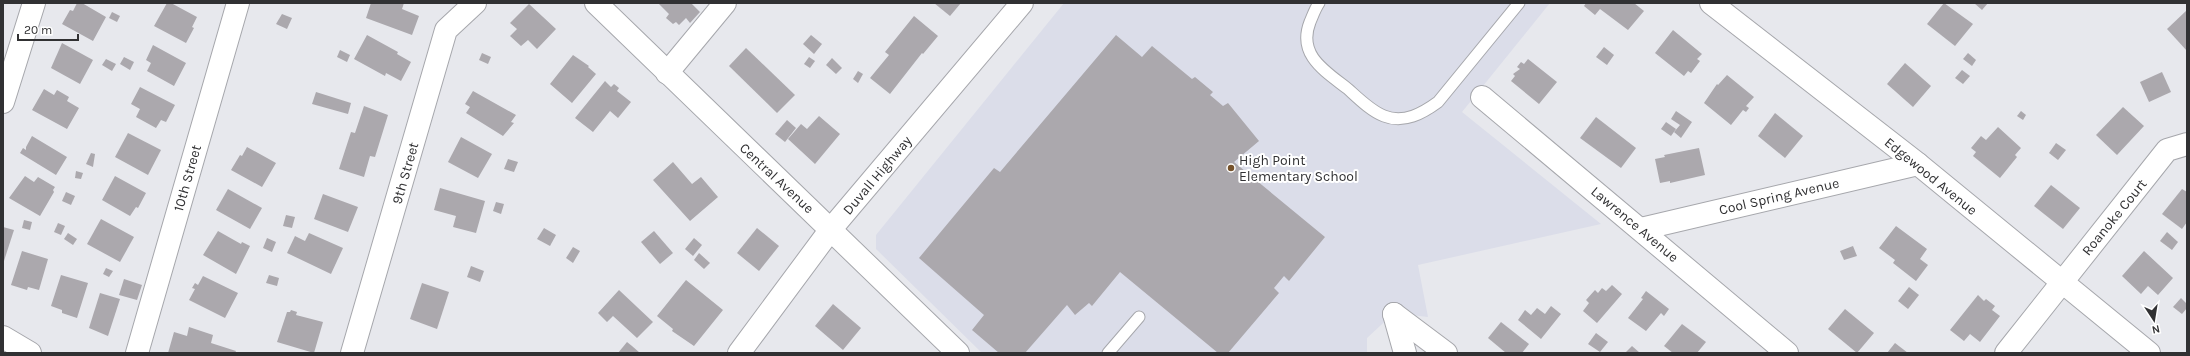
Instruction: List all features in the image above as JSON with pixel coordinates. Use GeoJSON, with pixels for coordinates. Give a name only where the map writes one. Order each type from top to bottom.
{"type":"FeatureCollection","features":[{"type":"Feature","properties":{"kind":"street"},"geometry":{"type":"LineString","coordinates":[[3,102],[34,3]]}},
{"type":"Feature","properties":{"kind":"street","name":"10th Street"},"geometry":{"type":"LineString","coordinates":[[137,353],[238,3]]}},
{"type":"Feature","properties":{"kind":"street","name":"9th Street"},"geometry":{"type":"LineString","coordinates":[[352,353],[446,30],[475,3]]}},
{"type":"Feature","properties":{"kind":"street","name":"Central Avenue"},"geometry":{"type":"LineString","coordinates":[[596,3],[667,73],[832,229],[958,353]]}},
{"type":"Feature","properties":{"kind":"street"},"geometry":{"type":"LineString","coordinates":[[667,73],[725,3]]}},
{"type":"Feature","properties":{"kind":"street","name":"Duvall Highway"},"geometry":{"type":"LineString","coordinates":[[739,353],[832,229],[1022,3]]}},
{"type":"Feature","properties":{"kind":"street","name":"Edgewood Avenue"},"geometry":{"type":"LineString","coordinates":[[1711,3],[1918,164],[2149,353]]}},
{"type":"Feature","properties":{"kind":"street","name":"Lawrence Avenue"},"geometry":{"type":"LineString","coordinates":[[1482,96],[1787,353]]}},
{"type":"Feature","properties":{"kind":"street","name":"Roanoke Court"},"geometry":{"type":"LineString","coordinates":[[2006,353],[2062,283],[2177,147]]}},
{"type":"Feature","properties":{"kind":"street","name":"Cool Spring Avenue"},"geometry":{"type":"LineString","coordinates":[[1641,229],[1918,164]]}},
{"type":"Feature","properties":{"kind":"street"},"geometry":{"type":"LineString","coordinates":[[1405,353],[1394,314],[1446,353]]}},
{"type":"Feature","properties":{"kind":"street"},"geometry":{"type":"LineString","coordinates":[[3,337],[30,353]]}},
{"type":"Feature","properties":{"kind":"lane"},"geometry":{"type":"LineString","coordinates":[[1319,3],[1305,33],[1308,49],[1317,64],[1356,96],[1385,116],[1401,118],[1422,114],[1438,102],[1519,3]]}},
{"type":"Feature","properties":{"kind":"lane"},"geometry":{"type":"LineString","coordinates":[[1108,353],[1139,317]]}},
{"type":"Feature","properties":{"kind":"shaded area","name":"High Point Elementary School"},"geometry":{"type":"Polygon","coordinates":[[[1064,3],[1550,3],[1462,112],[1601,224],[1418,265],[1428,317],[1394,313],[1367,338],[1367,353],[982,353],[876,249],[876,235],[1064,3]]]}},
{"type":"Feature","properties":{"kind":"building"},"geometry":{"type":"Polygon","coordinates":[[[77,3],[82,3],[106,17],[93,41],[62,24],[70,10],[73,11],[77,3]]]}},
{"type":"Feature","properties":{"kind":"building"},"geometry":{"type":"Polygon","coordinates":[[[167,3],[171,3],[197,17],[192,27],[194,28],[186,43],[154,26],[167,3]]]}},
{"type":"Feature","properties":{"kind":"building"},"geometry":{"type":"Polygon","coordinates":[[[371,3],[404,3],[402,9],[419,16],[412,35],[366,18],[371,3]]]}},
{"type":"Feature","properties":{"kind":"building"},"geometry":{"type":"Polygon","coordinates":[[[658,3],[691,3],[700,12],[690,23],[686,18],[679,25],[676,22],[673,24],[666,18],[669,14],[658,3]]]}},
{"type":"Feature","properties":{"kind":"building"},"geometry":{"type":"Polygon","coordinates":[[[934,3],[961,3],[950,16],[934,3]]]}},
{"type":"Feature","properties":{"kind":"building"},"geometry":{"type":"Polygon","coordinates":[[[1586,3],[1634,3],[1644,11],[1628,30],[1600,9],[1595,15],[1584,6],[1586,3]]]}},
{"type":"Feature","properties":{"kind":"building"},"geometry":{"type":"Polygon","coordinates":[[[1944,3],[1973,24],[1955,46],[1927,24],[1944,3]]]}},
{"type":"Feature","properties":{"kind":"building"},"geometry":{"type":"Polygon","coordinates":[[[1974,3],[1988,3],[1982,10],[1974,3]]]}},
{"type":"Feature","properties":{"kind":"building"},"geometry":{"type":"Polygon","coordinates":[[[529,4],[556,29],[537,49],[528,40],[521,46],[510,36],[517,29],[510,23],[529,4]]]}},
{"type":"Feature","properties":{"kind":"building"},"geometry":{"type":"Polygon","coordinates":[[[2187,10],[2187,51],[2167,29],[2187,10]]]}},
{"type":"Feature","properties":{"kind":"building"},"geometry":{"type":"Polygon","coordinates":[[[112,12],[120,16],[117,22],[109,18],[112,12]]]}},
{"type":"Feature","properties":{"kind":"building"},"geometry":{"type":"Polygon","coordinates":[[[282,14],[292,18],[287,29],[276,24],[282,14]]]}},
{"type":"Feature","properties":{"kind":"building"},"geometry":{"type":"Polygon","coordinates":[[[914,16],[938,36],[923,54],[922,53],[890,94],[870,78],[889,55],[885,52],[914,16]]]}},
{"type":"Feature","properties":{"kind":"building"},"geometry":{"type":"Polygon","coordinates":[[[1673,30],[1702,54],[1697,59],[1700,61],[1691,73],[1688,71],[1684,76],[1655,53],[1673,30]]]}},
{"type":"Feature","properties":{"kind":"building"},"geometry":{"type":"Polygon","coordinates":[[[367,35],[398,52],[397,54],[411,62],[401,81],[386,73],[385,76],[354,59],[367,35]]]}},
{"type":"Feature","properties":{"kind":"building"},"geometry":{"type":"Polygon","coordinates":[[[811,35],[822,44],[814,54],[803,44],[811,35]]]}},
{"type":"Feature","properties":{"kind":"building","name":"High Point Elementary School"},"geometry":{"type":"Polygon","coordinates":[[[1116,35],[1142,57],[1152,46],[1192,79],[1195,77],[1213,92],[1210,95],[1223,106],[1228,103],[1259,141],[1234,162],[1325,237],[1289,281],[1284,276],[1274,288],[1279,293],[1228,353],[1218,353],[1120,272],[1092,306],[1089,303],[1075,315],[1067,305],[1025,353],[999,353],[972,330],[984,315],[919,258],[994,168],[1000,172],[1116,35]]]}},
{"type":"Feature","properties":{"kind":"building"},"geometry":{"type":"Polygon","coordinates":[[[62,43],[93,60],[80,84],[51,68],[62,43]]]}},
{"type":"Feature","properties":{"kind":"building"},"geometry":{"type":"Polygon","coordinates":[[[153,45],[186,63],[174,86],[147,71],[151,63],[146,60],[153,45]]]}},
{"type":"Feature","properties":{"kind":"building"},"geometry":{"type":"Polygon","coordinates":[[[1604,47],[1614,55],[1607,65],[1596,57],[1604,47]]]}},
{"type":"Feature","properties":{"kind":"building"},"geometry":{"type":"Polygon","coordinates":[[[746,48],[795,95],[777,113],[729,66],[746,48]]]}},
{"type":"Feature","properties":{"kind":"building"},"geometry":{"type":"Polygon","coordinates":[[[340,50],[350,55],[347,62],[337,57],[340,50]]]}},
{"type":"Feature","properties":{"kind":"building"},"geometry":{"type":"Polygon","coordinates":[[[482,53],[491,57],[488,64],[479,60],[482,53]]]}},
{"type":"Feature","properties":{"kind":"building"},"geometry":{"type":"Polygon","coordinates":[[[1968,53],[1976,60],[1972,66],[1963,59],[1968,53]]]}},
{"type":"Feature","properties":{"kind":"building"},"geometry":{"type":"Polygon","coordinates":[[[573,55],[589,66],[588,67],[596,74],[572,103],[550,84],[573,55]]]}},
{"type":"Feature","properties":{"kind":"building"},"geometry":{"type":"Polygon","coordinates":[[[124,57],[134,62],[130,70],[120,64],[124,57]]]}},
{"type":"Feature","properties":{"kind":"building"},"geometry":{"type":"Polygon","coordinates":[[[809,57],[815,61],[810,68],[804,64],[809,57]]]}},
{"type":"Feature","properties":{"kind":"building"},"geometry":{"type":"Polygon","coordinates":[[[832,58],[842,68],[836,74],[826,65],[832,58]]]}},
{"type":"Feature","properties":{"kind":"building"},"geometry":{"type":"Polygon","coordinates":[[[106,59],[116,64],[112,71],[102,65],[106,59]]]}},
{"type":"Feature","properties":{"kind":"building"},"geometry":{"type":"Polygon","coordinates":[[[1528,59],[1557,82],[1539,104],[1511,81],[1515,76],[1513,74],[1520,69],[1517,67],[1521,62],[1524,64],[1528,59]]]}},
{"type":"Feature","properties":{"kind":"building"},"geometry":{"type":"Polygon","coordinates":[[[1905,63],[1931,86],[1913,107],[1887,84],[1905,63]]]}},
{"type":"Feature","properties":{"kind":"building"},"geometry":{"type":"Polygon","coordinates":[[[1962,70],[1970,76],[1963,84],[1955,78],[1962,70]]]}},
{"type":"Feature","properties":{"kind":"building"},"geometry":{"type":"Polygon","coordinates":[[[858,71],[863,74],[858,83],[853,79],[858,71]]]}},
{"type":"Feature","properties":{"kind":"building"},"geometry":{"type":"Polygon","coordinates":[[[2162,72],[2171,92],[2149,102],[2140,82],[2162,72]]]}},
{"type":"Feature","properties":{"kind":"building"},"geometry":{"type":"Polygon","coordinates":[[[1727,75],[1754,97],[1746,106],[1749,108],[1746,112],[1743,110],[1731,125],[1704,103],[1717,84],[1718,85],[1727,75]]]}},
{"type":"Feature","properties":{"kind":"building"},"geometry":{"type":"Polygon","coordinates":[[[605,81],[611,87],[614,84],[619,88],[617,91],[631,102],[618,118],[610,111],[593,132],[575,118],[605,81]]]}},
{"type":"Feature","properties":{"kind":"building"},"geometry":{"type":"Polygon","coordinates":[[[140,87],[175,105],[166,122],[161,120],[156,128],[136,117],[140,109],[131,104],[140,87]]]}},
{"type":"Feature","properties":{"kind":"building"},"geometry":{"type":"Polygon","coordinates":[[[44,89],[54,95],[57,90],[69,97],[67,101],[79,108],[67,129],[32,110],[44,89]]]}},
{"type":"Feature","properties":{"kind":"building"},"geometry":{"type":"Polygon","coordinates":[[[473,91],[516,115],[511,122],[514,123],[503,136],[466,113],[470,107],[465,104],[473,91]]]}},
{"type":"Feature","properties":{"kind":"building"},"geometry":{"type":"Polygon","coordinates":[[[316,92],[351,103],[348,114],[312,104],[316,92]]]}},
{"type":"Feature","properties":{"kind":"building"},"geometry":{"type":"Polygon","coordinates":[[[364,106],[388,115],[375,157],[370,156],[364,177],[339,169],[351,132],[355,133],[364,106]]]}},
{"type":"Feature","properties":{"kind":"building"},"geometry":{"type":"Polygon","coordinates":[[[2123,107],[2144,126],[2117,155],[2096,135],[2123,107]]]}},
{"type":"Feature","properties":{"kind":"building"},"geometry":{"type":"Polygon","coordinates":[[[1676,111],[1692,122],[1681,138],[1674,132],[1680,125],[1671,119],[1676,111]]]}},
{"type":"Feature","properties":{"kind":"building"},"geometry":{"type":"Polygon","coordinates":[[[2021,111],[2026,115],[2023,120],[2017,116],[2021,111]]]}},
{"type":"Feature","properties":{"kind":"building"},"geometry":{"type":"Polygon","coordinates":[[[1775,113],[1803,136],[1785,158],[1758,136],[1775,113]]]}},
{"type":"Feature","properties":{"kind":"building"},"geometry":{"type":"Polygon","coordinates":[[[819,116],[840,134],[815,164],[788,139],[801,124],[807,129],[819,116]]]}},
{"type":"Feature","properties":{"kind":"building"},"geometry":{"type":"Polygon","coordinates":[[[1596,117],[1636,148],[1621,168],[1580,138],[1596,117]]]}},
{"type":"Feature","properties":{"kind":"building"},"geometry":{"type":"Polygon","coordinates":[[[787,120],[796,128],[785,142],[775,134],[787,120]]]}},
{"type":"Feature","properties":{"kind":"building"},"geometry":{"type":"Polygon","coordinates":[[[1666,122],[1676,129],[1671,136],[1661,129],[1666,122]]]}},
{"type":"Feature","properties":{"kind":"building"},"geometry":{"type":"Polygon","coordinates":[[[1998,127],[2021,148],[2015,155],[2017,157],[2000,178],[1973,156],[1976,152],[1971,148],[1981,136],[1986,140],[1998,127]]]}},
{"type":"Feature","properties":{"kind":"building"},"geometry":{"type":"Polygon","coordinates":[[[128,133],[161,150],[148,175],[115,157],[128,133]]]}},
{"type":"Feature","properties":{"kind":"building"},"geometry":{"type":"Polygon","coordinates":[[[32,136],[67,157],[56,175],[20,153],[23,148],[26,150],[32,136]]]}},
{"type":"Feature","properties":{"kind":"building"},"geometry":{"type":"Polygon","coordinates":[[[461,137],[492,154],[478,178],[448,162],[461,137]]]}},
{"type":"Feature","properties":{"kind":"building"},"geometry":{"type":"Polygon","coordinates":[[[2056,143],[2066,150],[2058,160],[2049,153],[2056,143]]]}},
{"type":"Feature","properties":{"kind":"building"},"geometry":{"type":"Polygon","coordinates":[[[247,147],[276,163],[262,187],[231,170],[247,147]]]}},
{"type":"Feature","properties":{"kind":"building"},"geometry":{"type":"Polygon","coordinates":[[[1699,148],[1705,175],[1670,183],[1670,181],[1660,183],[1655,159],[1665,157],[1664,155],[1699,148]]]}},
{"type":"Feature","properties":{"kind":"building"},"geometry":{"type":"Polygon","coordinates":[[[91,153],[95,154],[93,167],[86,164],[91,153]]]}},
{"type":"Feature","properties":{"kind":"building"},"geometry":{"type":"Polygon","coordinates":[[[508,159],[518,162],[514,172],[504,169],[508,159]]]}},
{"type":"Feature","properties":{"kind":"building"},"geometry":{"type":"Polygon","coordinates":[[[673,162],[692,184],[701,177],[718,197],[690,221],[653,180],[673,162]]]}},
{"type":"Feature","properties":{"kind":"building"},"geometry":{"type":"Polygon","coordinates":[[[76,171],[83,173],[81,179],[75,178],[76,171]]]}},
{"type":"Feature","properties":{"kind":"building"},"geometry":{"type":"Polygon","coordinates":[[[25,176],[34,182],[38,177],[55,187],[53,190],[54,192],[40,216],[9,198],[25,176]]]}},
{"type":"Feature","properties":{"kind":"building"},"geometry":{"type":"Polygon","coordinates":[[[115,176],[146,193],[138,208],[136,207],[130,216],[102,200],[115,176]]]}},
{"type":"Feature","properties":{"kind":"building"},"geometry":{"type":"Polygon","coordinates":[[[2051,185],[2080,208],[2063,229],[2034,206],[2051,185]]]}},
{"type":"Feature","properties":{"kind":"building"},"geometry":{"type":"Polygon","coordinates":[[[440,188],[485,201],[476,233],[453,227],[456,216],[434,210],[440,188]]]}},
{"type":"Feature","properties":{"kind":"building"},"geometry":{"type":"Polygon","coordinates":[[[228,189],[262,208],[250,229],[216,210],[228,189]]]}},
{"type":"Feature","properties":{"kind":"building"},"geometry":{"type":"Polygon","coordinates":[[[2182,189],[2187,192],[2187,222],[2182,229],[2162,214],[2182,189]]]}},
{"type":"Feature","properties":{"kind":"building"},"geometry":{"type":"Polygon","coordinates":[[[66,192],[75,196],[71,205],[62,201],[66,192]]]}},
{"type":"Feature","properties":{"kind":"building"},"geometry":{"type":"Polygon","coordinates":[[[323,194],[358,207],[348,232],[314,219],[323,194]]]}},
{"type":"Feature","properties":{"kind":"building"},"geometry":{"type":"Polygon","coordinates":[[[496,202],[504,204],[501,214],[493,211],[496,202]]]}},
{"type":"Feature","properties":{"kind":"building"},"geometry":{"type":"Polygon","coordinates":[[[286,215],[295,217],[292,228],[283,226],[286,215]]]}},
{"type":"Feature","properties":{"kind":"building"},"geometry":{"type":"Polygon","coordinates":[[[101,219],[134,237],[120,262],[87,244],[101,219]]]}},
{"type":"Feature","properties":{"kind":"building"},"geometry":{"type":"Polygon","coordinates":[[[24,220],[32,222],[30,230],[22,228],[24,220]]]}},
{"type":"Feature","properties":{"kind":"building"},"geometry":{"type":"Polygon","coordinates":[[[58,223],[65,226],[61,235],[54,232],[58,223]]]}},
{"type":"Feature","properties":{"kind":"building"},"geometry":{"type":"Polygon","coordinates":[[[1896,226],[1927,249],[1920,259],[1928,265],[1916,281],[1893,263],[1895,260],[1879,248],[1896,226]]]}},
{"type":"Feature","properties":{"kind":"building"},"geometry":{"type":"Polygon","coordinates":[[[3,227],[14,230],[3,264],[3,227]]]}},
{"type":"Feature","properties":{"kind":"building"},"geometry":{"type":"Polygon","coordinates":[[[544,228],[556,235],[550,246],[537,239],[544,228]]]}},
{"type":"Feature","properties":{"kind":"building"},"geometry":{"type":"Polygon","coordinates":[[[757,228],[779,246],[759,271],[737,253],[757,228]]]}},
{"type":"Feature","properties":{"kind":"building"},"geometry":{"type":"Polygon","coordinates":[[[218,231],[241,244],[242,242],[250,246],[236,274],[203,255],[218,231]]]}},
{"type":"Feature","properties":{"kind":"building"},"geometry":{"type":"Polygon","coordinates":[[[654,231],[673,253],[660,264],[641,242],[654,231]]]}},
{"type":"Feature","properties":{"kind":"building"},"geometry":{"type":"Polygon","coordinates":[[[2167,232],[2178,242],[2172,250],[2160,241],[2167,232]]]}},
{"type":"Feature","properties":{"kind":"building"},"geometry":{"type":"Polygon","coordinates":[[[68,233],[77,239],[73,245],[64,239],[68,233]]]}},
{"type":"Feature","properties":{"kind":"building"},"geometry":{"type":"Polygon","coordinates":[[[309,233],[343,248],[331,274],[287,253],[295,236],[305,241],[309,233]]]}},
{"type":"Feature","properties":{"kind":"building"},"geometry":{"type":"Polygon","coordinates":[[[267,238],[276,242],[272,252],[263,248],[267,238]]]}},
{"type":"Feature","properties":{"kind":"building"},"geometry":{"type":"Polygon","coordinates":[[[694,238],[702,245],[693,256],[685,249],[694,238]]]}},
{"type":"Feature","properties":{"kind":"building"},"geometry":{"type":"Polygon","coordinates":[[[1853,246],[1857,256],[1844,260],[1840,251],[1853,246]]]}},
{"type":"Feature","properties":{"kind":"building"},"geometry":{"type":"Polygon","coordinates":[[[573,247],[580,251],[573,263],[566,258],[573,247]]]}},
{"type":"Feature","properties":{"kind":"building"},"geometry":{"type":"Polygon","coordinates":[[[22,251],[48,259],[39,290],[28,287],[27,290],[11,285],[22,251]]]}},
{"type":"Feature","properties":{"kind":"building"},"geometry":{"type":"Polygon","coordinates":[[[2144,251],[2173,278],[2158,295],[2148,286],[2141,294],[2122,276],[2144,251]]]}},
{"type":"Feature","properties":{"kind":"building"},"geometry":{"type":"Polygon","coordinates":[[[699,253],[710,263],[704,269],[694,260],[699,253]]]}},
{"type":"Feature","properties":{"kind":"building"},"geometry":{"type":"Polygon","coordinates":[[[471,266],[484,271],[480,282],[467,277],[471,266]]]}},
{"type":"Feature","properties":{"kind":"building"},"geometry":{"type":"Polygon","coordinates":[[[106,268],[113,271],[109,277],[103,274],[106,268]]]}},
{"type":"Feature","properties":{"kind":"building"},"geometry":{"type":"Polygon","coordinates":[[[61,275],[88,283],[77,318],[62,313],[62,310],[51,306],[61,275]]]}},
{"type":"Feature","properties":{"kind":"building"},"geometry":{"type":"Polygon","coordinates":[[[269,275],[279,278],[277,286],[266,283],[269,275]]]}},
{"type":"Feature","properties":{"kind":"building"},"geometry":{"type":"Polygon","coordinates":[[[203,276],[238,293],[225,318],[189,300],[195,289],[192,288],[195,283],[198,285],[203,276]]]}},
{"type":"Feature","properties":{"kind":"building"},"geometry":{"type":"Polygon","coordinates":[[[124,279],[142,285],[137,300],[119,295],[124,279]]]}},
{"type":"Feature","properties":{"kind":"building"},"geometry":{"type":"Polygon","coordinates":[[[686,280],[723,310],[694,346],[672,331],[673,329],[657,316],[686,280]]]}},
{"type":"Feature","properties":{"kind":"building"},"geometry":{"type":"Polygon","coordinates":[[[422,283],[449,292],[437,329],[410,319],[422,283]]]}},
{"type":"Feature","properties":{"kind":"building"},"geometry":{"type":"Polygon","coordinates":[[[1612,285],[1622,294],[1597,323],[1583,311],[1589,303],[1586,300],[1595,290],[1598,293],[1602,288],[1606,291],[1612,285]]]}},
{"type":"Feature","properties":{"kind":"building"},"geometry":{"type":"Polygon","coordinates":[[[1909,287],[1919,295],[1908,309],[1898,301],[1909,287]]]}},
{"type":"Feature","properties":{"kind":"building"},"geometry":{"type":"Polygon","coordinates":[[[619,290],[653,322],[637,338],[613,316],[607,322],[598,313],[619,290]]]}},
{"type":"Feature","properties":{"kind":"building"},"geometry":{"type":"Polygon","coordinates":[[[1646,291],[1669,309],[1664,316],[1661,313],[1646,331],[1628,318],[1643,299],[1641,298],[1646,291]]]}},
{"type":"Feature","properties":{"kind":"building"},"geometry":{"type":"Polygon","coordinates":[[[100,293],[120,299],[108,336],[89,328],[100,293]]]}},
{"type":"Feature","properties":{"kind":"building"},"geometry":{"type":"Polygon","coordinates":[[[1978,295],[1984,301],[1986,299],[1995,306],[1992,310],[2000,316],[1980,342],[1970,334],[1964,341],[1950,330],[1978,295]]]}},
{"type":"Feature","properties":{"kind":"building"},"geometry":{"type":"Polygon","coordinates":[[[2181,298],[2187,304],[2187,308],[2182,314],[2173,307],[2181,298]]]}},
{"type":"Feature","properties":{"kind":"building"},"geometry":{"type":"Polygon","coordinates":[[[833,304],[861,328],[843,350],[815,326],[833,304]]]}},
{"type":"Feature","properties":{"kind":"building"},"geometry":{"type":"Polygon","coordinates":[[[1551,306],[1561,314],[1541,339],[1518,320],[1525,310],[1531,315],[1537,308],[1545,314],[1551,306]]]}},
{"type":"Feature","properties":{"kind":"building"},"geometry":{"type":"Polygon","coordinates":[[[1845,309],[1874,333],[1857,353],[1828,329],[1845,309]]]}},
{"type":"Feature","properties":{"kind":"building"},"geometry":{"type":"Polygon","coordinates":[[[291,310],[297,312],[296,315],[323,322],[314,353],[277,342],[287,312],[290,312],[291,310]]]}},
{"type":"Feature","properties":{"kind":"building"},"geometry":{"type":"Polygon","coordinates":[[[1501,322],[1529,344],[1522,353],[1506,353],[1488,338],[1501,322]]]}},
{"type":"Feature","properties":{"kind":"building"},"geometry":{"type":"Polygon","coordinates":[[[1682,324],[1706,342],[1697,353],[1673,353],[1664,346],[1682,324]]]}},
{"type":"Feature","properties":{"kind":"building"},"geometry":{"type":"Polygon","coordinates":[[[189,327],[213,335],[211,343],[236,351],[235,353],[168,353],[174,332],[187,336],[189,327]]]}},
{"type":"Feature","properties":{"kind":"building"},"geometry":{"type":"Polygon","coordinates":[[[1596,333],[1608,342],[1600,352],[1588,344],[1596,333]]]}},
{"type":"Feature","properties":{"kind":"building"},"geometry":{"type":"Polygon","coordinates":[[[627,342],[632,346],[640,353],[618,353],[627,342]]]}},
{"type":"Feature","properties":{"kind":"building"},"geometry":{"type":"Polygon","coordinates":[[[1895,343],[1908,353],[1887,353],[1895,343]]]}},
{"type":"Feature","properties":{"kind":"building"},"geometry":{"type":"Polygon","coordinates":[[[1632,346],[1640,353],[1625,353],[1632,346]]]}},
{"type":"Feature","properties":{"kind":"place","name":"High Point Elementary School"},"geometry":{"type":"Point","coordinates":[1231,168]}}]}
